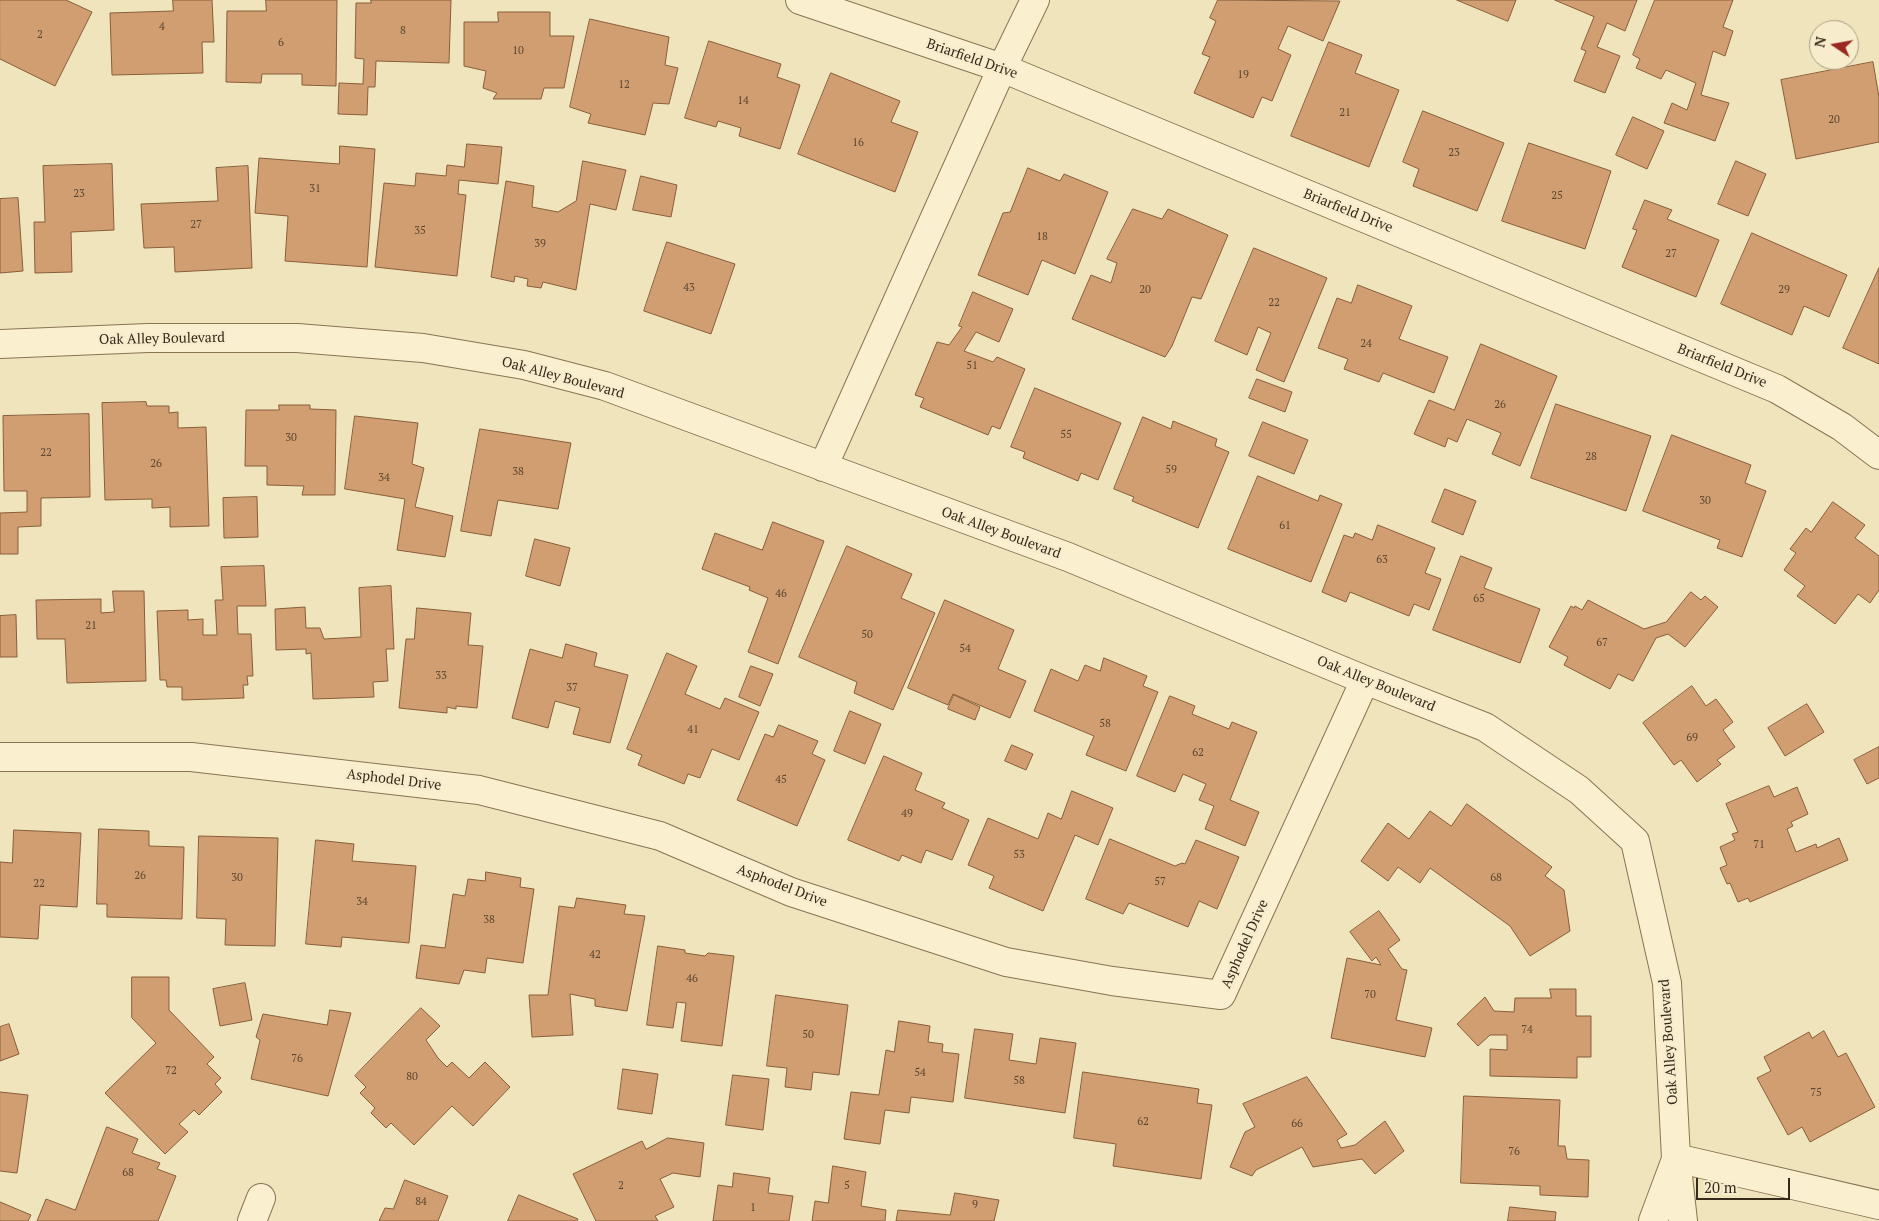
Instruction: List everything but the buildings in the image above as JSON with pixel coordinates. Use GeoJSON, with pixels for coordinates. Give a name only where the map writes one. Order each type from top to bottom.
{"type":"FeatureCollection","features":[{"type":"Feature","properties":{"kind":"street","name":"Briarfield Drive"},"geometry":{"type":"LineString","coordinates":[[800,0],[1002,68],[1778,389],[1842,427],[1879,455]]}},
{"type":"Feature","properties":{"kind":"street"},"geometry":{"type":"LineString","coordinates":[[823,467],[1002,68],[1035,0]]}},
{"type":"Feature","properties":{"kind":"street","name":"Oak Alley Boulevard"},"geometry":{"type":"LineString","coordinates":[[0,344],[148,338],[297,338],[423,348],[524,365],[605,386],[1068,557],[1365,680],[1485,727],[1579,790],[1636,841],[1667,982],[1676,1158],[1684,1221]]}},
{"type":"Feature","properties":{"kind":"street","name":"Asphodel Drive"},"geometry":{"type":"LineString","coordinates":[[0,757],[191,757],[479,790],[660,836],[791,892],[1006,962],[1112,981],[1222,995],[1365,680]]}},
{"type":"Feature","properties":{"kind":"street"},"geometry":{"type":"LineString","coordinates":[[1676,1158],[1879,1205]]}},
{"type":"Feature","properties":{"kind":"street","name":"Oak Alley Boulevard"},"geometry":{"type":"LineString","coordinates":[[1653,1221],[1676,1158]]}}]}
